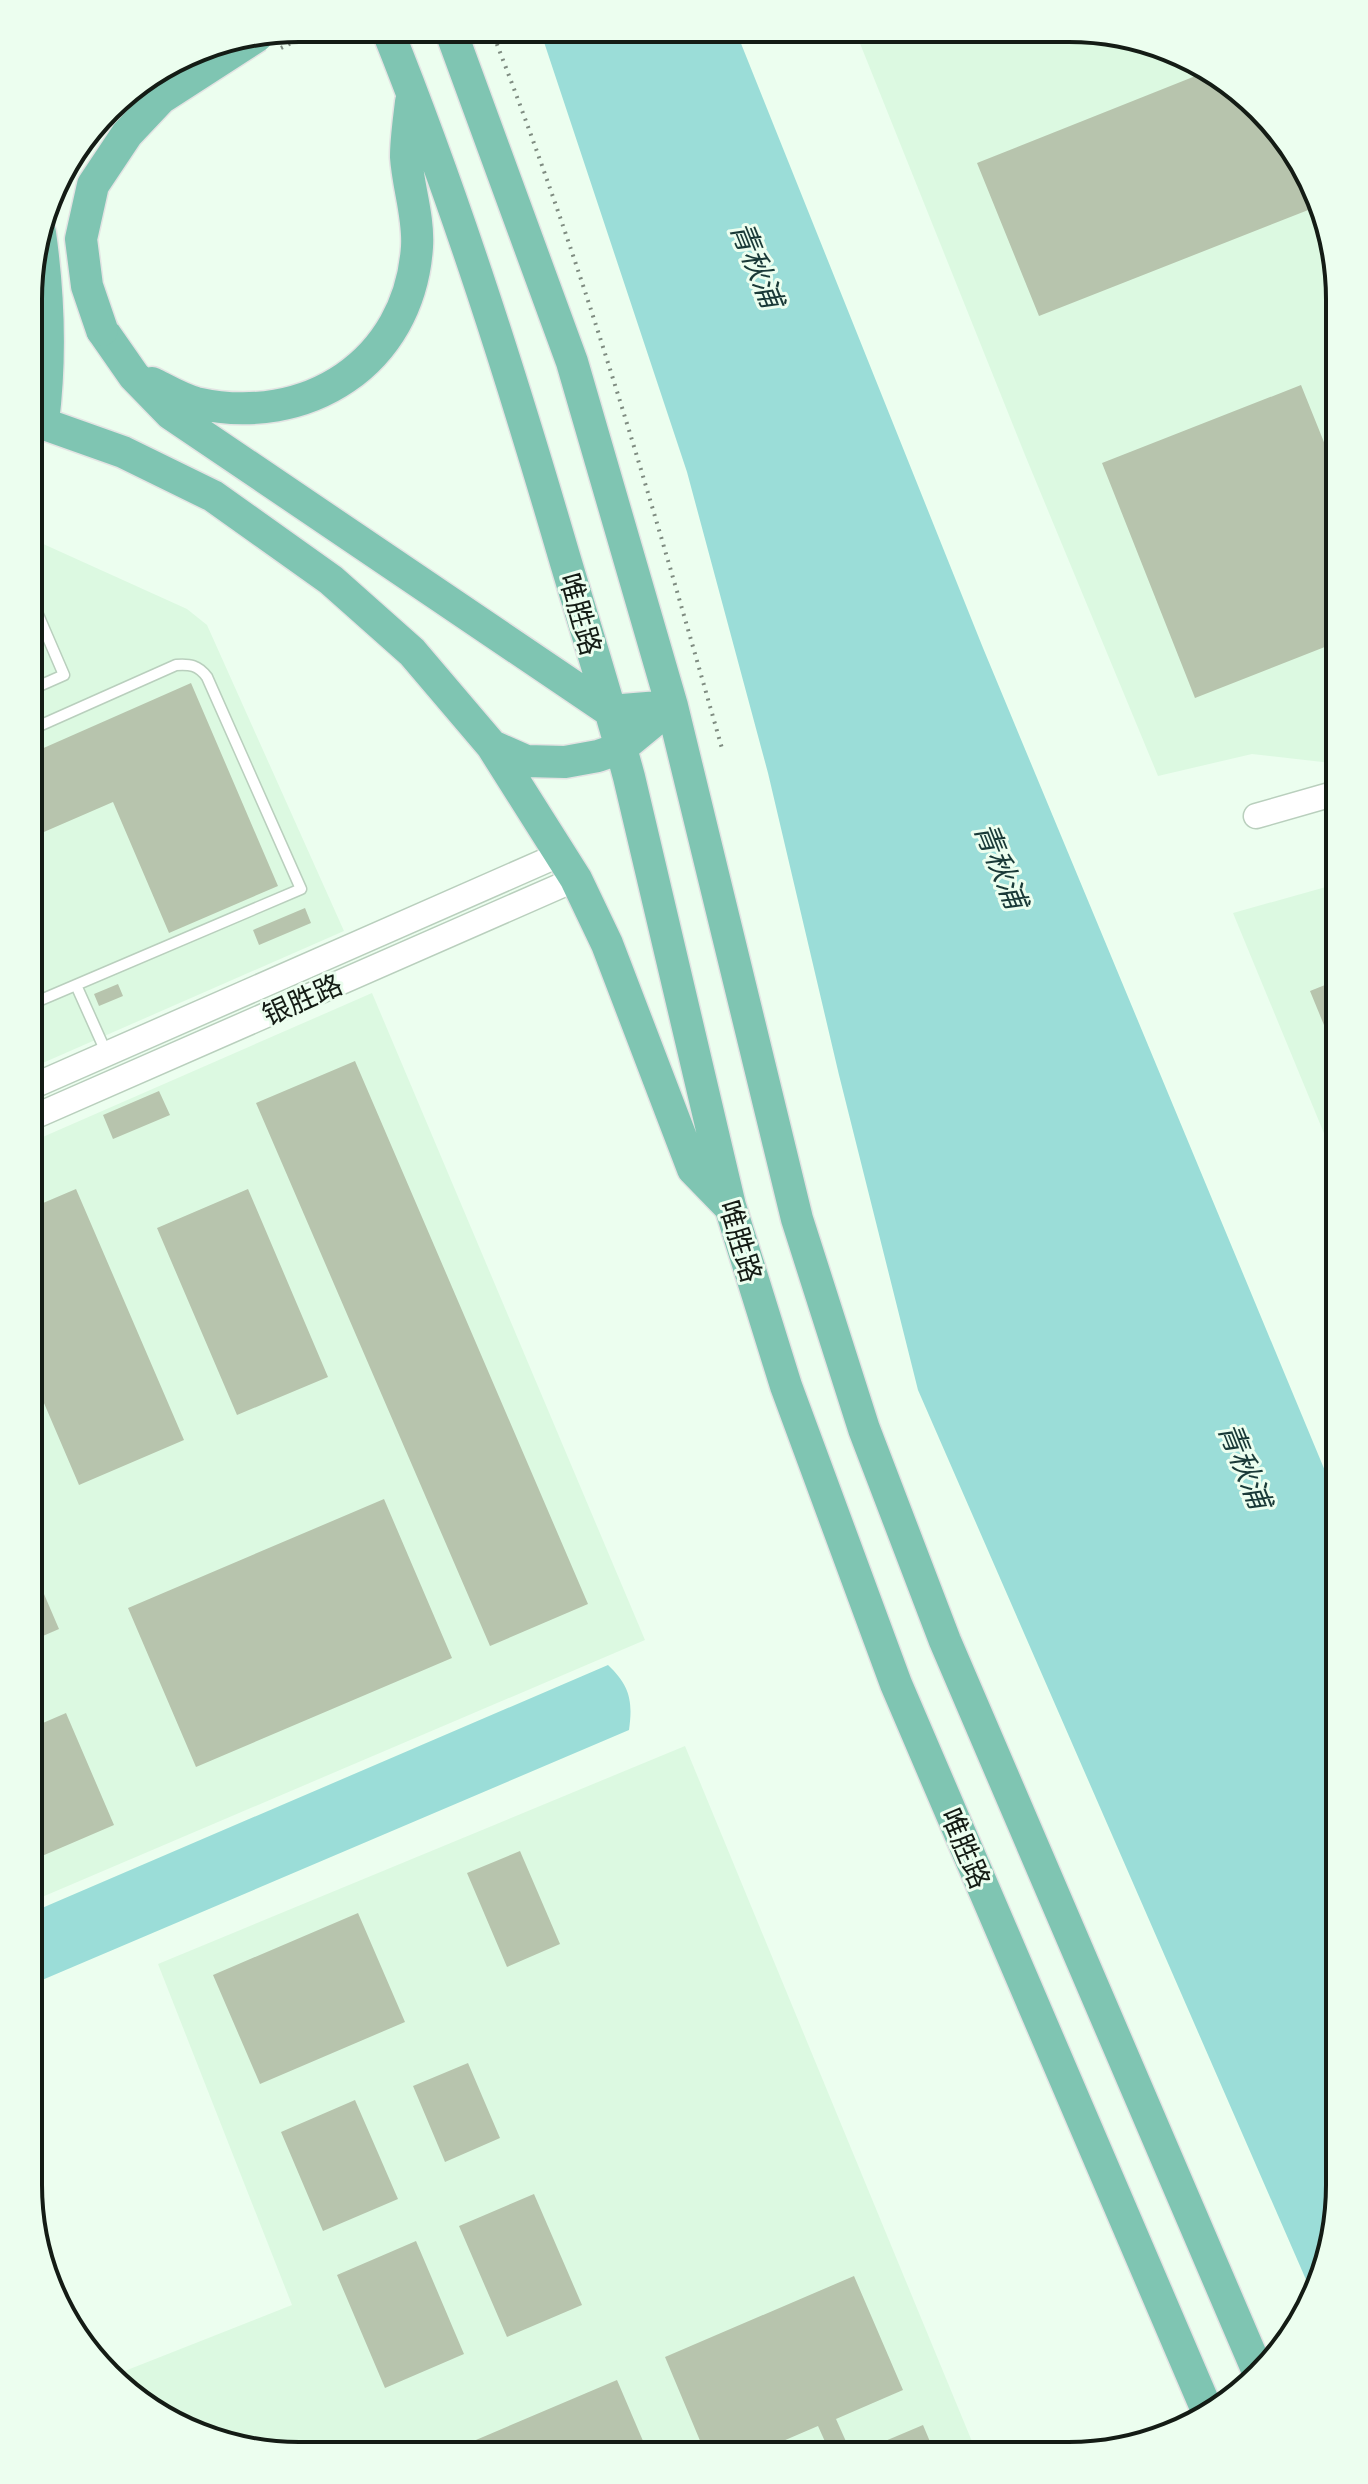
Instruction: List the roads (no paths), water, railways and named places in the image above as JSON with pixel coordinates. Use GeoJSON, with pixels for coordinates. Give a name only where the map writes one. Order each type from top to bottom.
{"type":"FeatureCollection","features":[{"type":"Feature","properties":{"kind":"main road","name":"唯胜路"},"geometry":{"type":"LineString","coordinates":[[392,42],[412,90],[515,386],[621,748],[730,1206],[786,1386],[896,1684],[1204,2404]]}},
{"type":"Feature","properties":{"kind":"main road"},"geometry":{"type":"LineString","coordinates":[[455,42],[572,362],[672,706],[797,1219],[864,1429],[945,1641],[1254,2363]]}},
{"type":"Feature","properties":{"kind":"main road"},"geometry":{"type":"LineString","coordinates":[[231,51],[161,98],[127,134],[93,185],[81,239],[87,286],[102,330],[134,376],[171,414],[610,711],[672,706]]}},
{"type":"Feature","properties":{"kind":"main road"},"geometry":{"type":"LineString","coordinates":[[134,376],[194,403],[234,409],[269,407],[304,400],[334,386],[365,364],[389,334],[411,290],[418,245],[406,156],[412,90]]}},
{"type":"Feature","properties":{"kind":"main road"},"geometry":{"type":"LineString","coordinates":[[42,398],[49,372],[44,272]]}},
{"type":"Feature","properties":{"kind":"main road"},"geometry":{"type":"LineString","coordinates":[[42,422],[123,452],[213,496],[331,580],[412,652],[492,746],[568,867],[607,944],[693,1169],[730,1206]]}},
{"type":"Feature","properties":{"kind":"main road"},"geometry":{"type":"LineString","coordinates":[[492,746],[526,761],[565,762],[598,756],[621,748],[672,706]]}},
{"type":"Feature","properties":{"kind":"street"},"geometry":{"type":"LineString","coordinates":[[1256,816],[1326,796]]}},
{"type":"Feature","properties":{"kind":"street","name":"银胜路"},"geometry":{"type":"LineString","coordinates":[[42,1082],[568,867]]}},
{"type":"Feature","properties":{"kind":"street","name":"银胜路"},"geometry":{"type":"LineString","coordinates":[[42,1113],[568,867]]}},
{"type":"Feature","properties":{"kind":"lane"},"geometry":{"type":"LineString","coordinates":[[42,624],[64,675],[42,685]]}},
{"type":"Feature","properties":{"kind":"lane"},"geometry":{"type":"LineString","coordinates":[[42,725],[176,665],[190,664],[201,669],[301,889],[42,999]]}},
{"type":"Feature","properties":{"kind":"lane"},"geometry":{"type":"LineString","coordinates":[[76,985],[106,1054]]}},
{"type":"Feature","properties":{"kind":"water","name":"青秋浦"},"geometry":{"type":"Polygon","coordinates":[[[544,42],[740,42],[983,648],[1325,1472],[1325,2202],[1321,2235],[1307,2281],[918,1390],[768,773],[687,472],[544,42]]]}},
{"type":"Feature","properties":{"kind":"water"},"geometry":{"type":"Polygon","coordinates":[[[608,1665],[628,1694],[629,1730],[42,1980],[42,1908],[608,1665]]]}}]}
